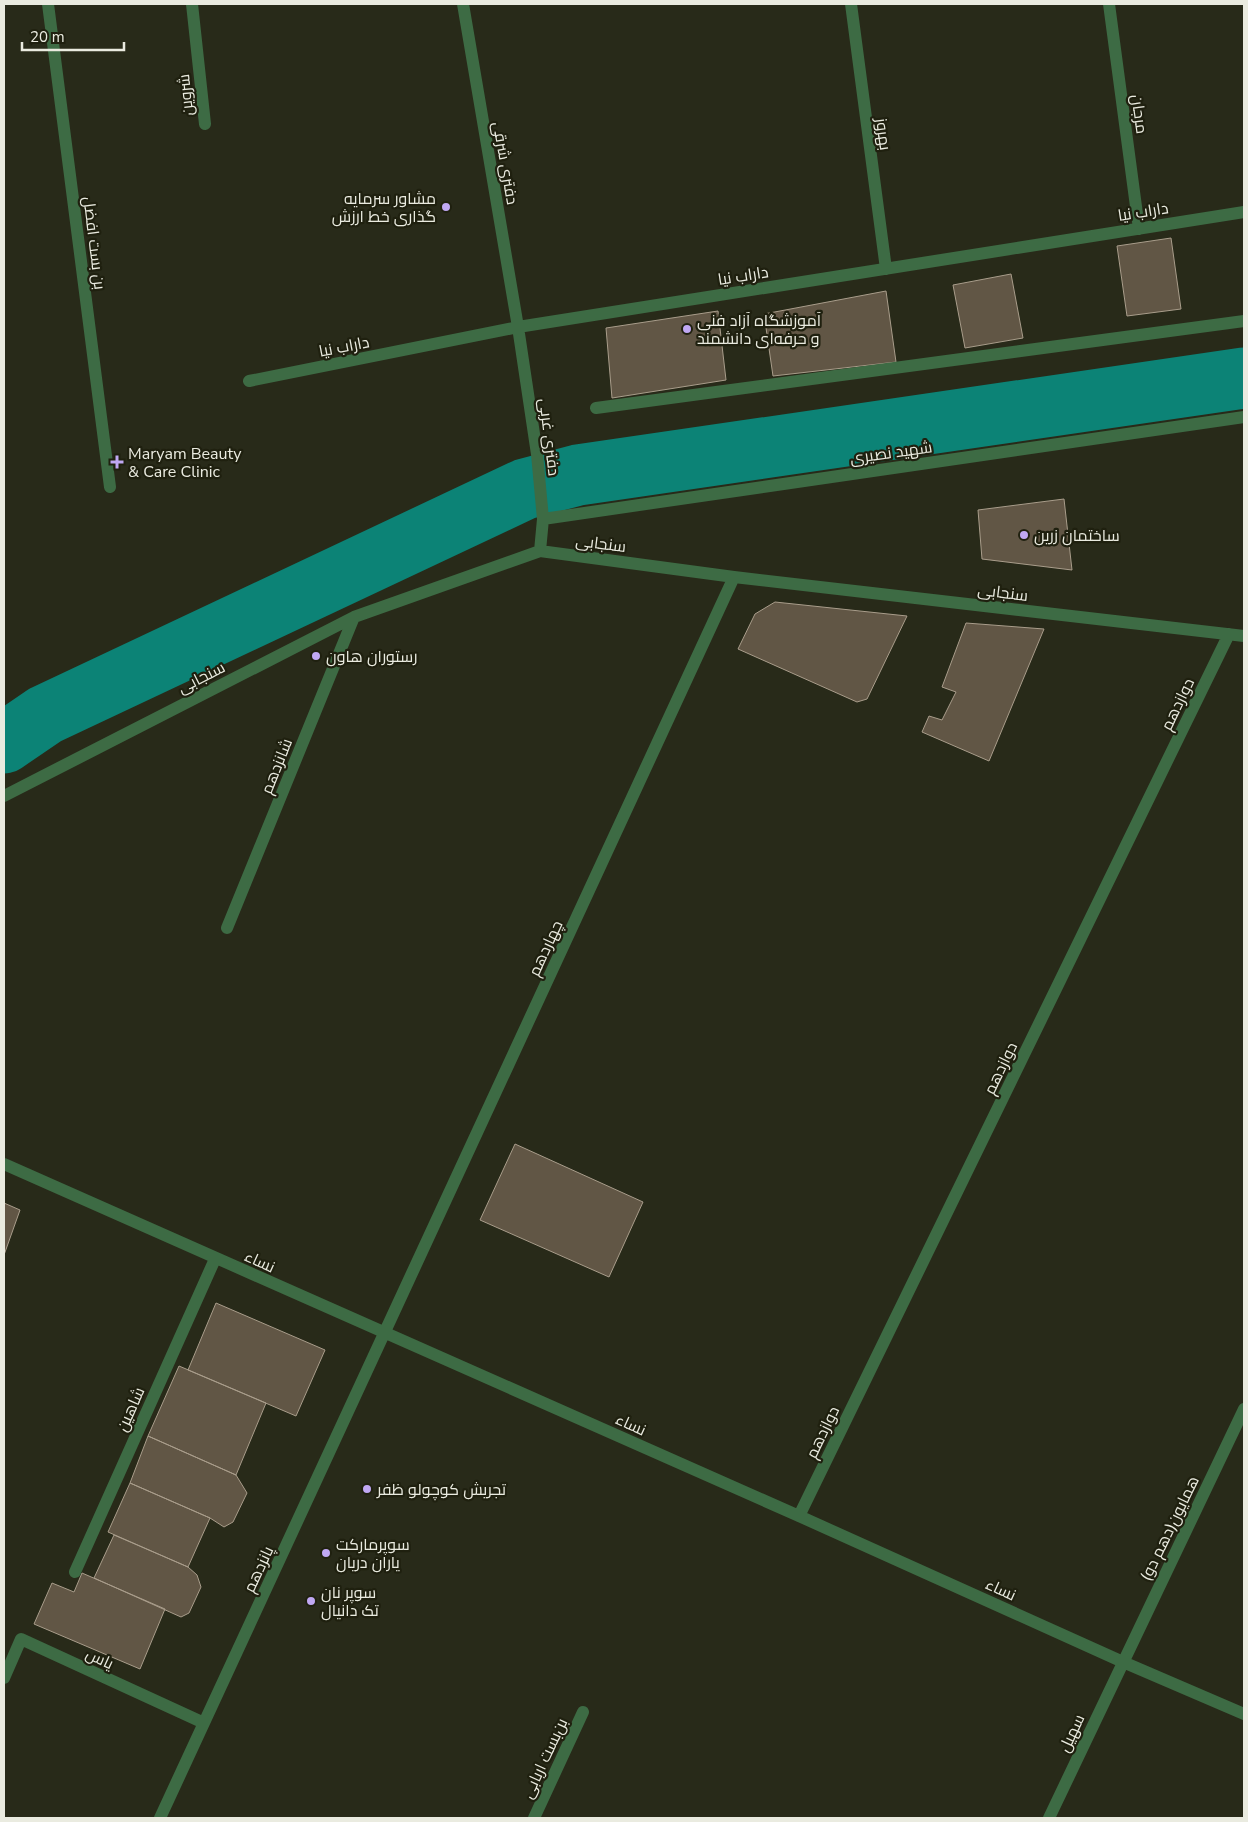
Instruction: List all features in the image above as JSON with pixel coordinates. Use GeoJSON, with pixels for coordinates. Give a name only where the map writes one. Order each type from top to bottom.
{"type":"FeatureCollection","features":[{"type":"Feature","properties":{"kind":"street","name":"بن بست افضل"},"geometry":{"type":"LineString","coordinates":[[48,4],[110,487]]}},
{"type":"Feature","properties":{"kind":"street","name":"شروین"},"geometry":{"type":"LineString","coordinates":[[192,4],[205,124]]}},
{"type":"Feature","properties":{"kind":"street","name":"دفتری شرقی"},"geometry":{"type":"LineString","coordinates":[[462,4],[518,327]]}},
{"type":"Feature","properties":{"kind":"street","name":"بهروز"},"geometry":{"type":"LineString","coordinates":[[850,4],[886,269]]}},
{"type":"Feature","properties":{"kind":"street","name":"مرجان"},"geometry":{"type":"LineString","coordinates":[[1109,4],[1139,228]]}},
{"type":"Feature","properties":{"kind":"street","name":"داراب نیا"},"geometry":{"type":"LineString","coordinates":[[249,381],[518,327],[1244,212]]}},
{"type":"Feature","properties":{"kind":"street"},"geometry":{"type":"LineString","coordinates":[[596,408],[1244,321]]}},
{"type":"Feature","properties":{"kind":"street","name":"دفتری غربی"},"geometry":{"type":"LineString","coordinates":[[518,327],[537,454],[543,519],[540,552]]}},
{"type":"Feature","properties":{"kind":"street","name":"شهید نصیری"},"geometry":{"type":"LineString","coordinates":[[543,519],[1244,417]]}},
{"type":"Feature","properties":{"kind":"street","name":"سنجابی"},"geometry":{"type":"LineString","coordinates":[[4,796],[354,617],[540,552],[734,577],[1244,636]]}},
{"type":"Feature","properties":{"kind":"street","name":"چهاردهم"},"geometry":{"type":"LineString","coordinates":[[385,1333],[734,577]]}},
{"type":"Feature","properties":{"kind":"street","name":"شانزدهم"},"geometry":{"type":"LineString","coordinates":[[227,928],[354,617]]}},
{"type":"Feature","properties":{"kind":"street","name":"دوازدهم"},"geometry":{"type":"LineString","coordinates":[[799,1516],[1230,634]]}},
{"type":"Feature","properties":{"kind":"street","name":"نساء"},"geometry":{"type":"LineString","coordinates":[[4,1164],[799,1516],[1123,1662],[1244,1714]]}},
{"type":"Feature","properties":{"kind":"street","name":"شاهین"},"geometry":{"type":"LineString","coordinates":[[75,1572],[216,1259]]}},
{"type":"Feature","properties":{"kind":"street","name":"پانزدهم"},"geometry":{"type":"LineString","coordinates":[[160,1818],[385,1333]]}},
{"type":"Feature","properties":{"kind":"street","name":"همایون(دهم دو)"},"geometry":{"type":"LineString","coordinates":[[1123,1662],[1244,1410]]}},
{"type":"Feature","properties":{"kind":"street","name":"یاس"},"geometry":{"type":"LineString","coordinates":[[4,1678],[21,1639],[204,1723]]}},
{"type":"Feature","properties":{"kind":"street","name":"سهیل"},"geometry":{"type":"LineString","coordinates":[[1049,1818],[1123,1662]]}},
{"type":"Feature","properties":{"kind":"street","name":"بن‌بست اربابی"},"geometry":{"type":"LineString","coordinates":[[534,1818],[583,1712]]}},
{"type":"Feature","properties":{"kind":"building"},"geometry":{"type":"Polygon","coordinates":[[[1171,238],[1181,309],[1127,316],[1117,246],[1171,238]]]}},
{"type":"Feature","properties":{"kind":"building"},"geometry":{"type":"Polygon","coordinates":[[[1011,274],[1023,338],[965,348],[953,285],[1011,274]]]}},
{"type":"Feature","properties":{"kind":"building"},"geometry":{"type":"Polygon","coordinates":[[[886,291],[896,362],[773,376],[764,314],[886,291]]]}},
{"type":"Feature","properties":{"kind":"building"},"geometry":{"type":"Polygon","coordinates":[[[718,311],[726,380],[612,398],[606,328],[718,311]]]}},
{"type":"Feature","properties":{"kind":"building","name":"ساختمان زرین"},"geometry":{"type":"Polygon","coordinates":[[[1064,499],[1072,570],[982,559],[978,510],[1064,499]]]}},
{"type":"Feature","properties":{"kind":"building"},"geometry":{"type":"Polygon","coordinates":[[[775,602],[907,616],[867,699],[857,702],[738,649],[755,614],[775,602]]]}},
{"type":"Feature","properties":{"kind":"building"},"geometry":{"type":"Polygon","coordinates":[[[966,623],[1044,629],[989,761],[922,732],[929,716],[942,720],[956,692],[942,687],[966,623]]]}},
{"type":"Feature","properties":{"kind":"building"},"geometry":{"type":"Polygon","coordinates":[[[515,1144],[643,1202],[609,1277],[480,1220],[515,1144]]]}},
{"type":"Feature","properties":{"kind":"building"},"geometry":{"type":"Polygon","coordinates":[[[4,1203],[20,1210],[4,1255],[4,1203]]]}},
{"type":"Feature","properties":{"kind":"building"},"geometry":{"type":"Polygon","coordinates":[[[216,1303],[325,1350],[296,1416],[188,1370],[216,1303]]]}},
{"type":"Feature","properties":{"kind":"building"},"geometry":{"type":"Polygon","coordinates":[[[179,1366],[266,1403],[236,1475],[148,1436],[179,1366]]]}},
{"type":"Feature","properties":{"kind":"building"},"geometry":{"type":"Polygon","coordinates":[[[148,1436],[236,1475],[247,1493],[233,1522],[224,1527],[210,1518],[130,1483],[148,1436]]]}},
{"type":"Feature","properties":{"kind":"building"},"geometry":{"type":"Polygon","coordinates":[[[130,1483],[210,1518],[188,1567],[108,1532],[130,1483]]]}},
{"type":"Feature","properties":{"kind":"building"},"geometry":{"type":"Polygon","coordinates":[[[114,1535],[188,1567],[197,1575],[201,1587],[189,1613],[181,1617],[94,1578],[114,1535]]]}},
{"type":"Feature","properties":{"kind":"building"},"geometry":{"type":"Polygon","coordinates":[[[82,1573],[165,1609],[140,1669],[34,1624],[52,1583],[74,1592],[82,1573]]]}},
{"type":"Feature","properties":{"kind":"waterway"},"geometry":{"type":"LineString","coordinates":[[4,743],[45,715],[525,489],[578,475],[1244,378]]}},
{"type":"Feature","properties":{"kind":"place","name":"مشاور سرمایه‌ گذاری خط ارزش"},"geometry":{"type":"Point","coordinates":[446,207]}},
{"type":"Feature","properties":{"kind":"place","name":"آموزشگاه آزاد فنی و حرفه‌ای دانشمند"},"geometry":{"type":"Point","coordinates":[687,329]}},
{"type":"Feature","properties":{"kind":"place","name":"Maryam Beauty & Care Clinic"},"geometry":{"type":"Point","coordinates":[117,462]}},
{"type":"Feature","properties":{"kind":"place","name":"ساختمان زرین"},"geometry":{"type":"Point","coordinates":[1024,535]}},
{"type":"Feature","properties":{"kind":"place","name":"رستوران هاون"},"geometry":{"type":"Point","coordinates":[316,656]}},
{"type":"Feature","properties":{"kind":"place","name":"تجریش کوچولو ظفر"},"geometry":{"type":"Point","coordinates":[367,1489]}},
{"type":"Feature","properties":{"kind":"place","name":"سوپرمارکت یاران دریان"},"geometry":{"type":"Point","coordinates":[326,1553]}},
{"type":"Feature","properties":{"kind":"place","name":"سوپر نان تک دانیال"},"geometry":{"type":"Point","coordinates":[311,1601]}}]}
